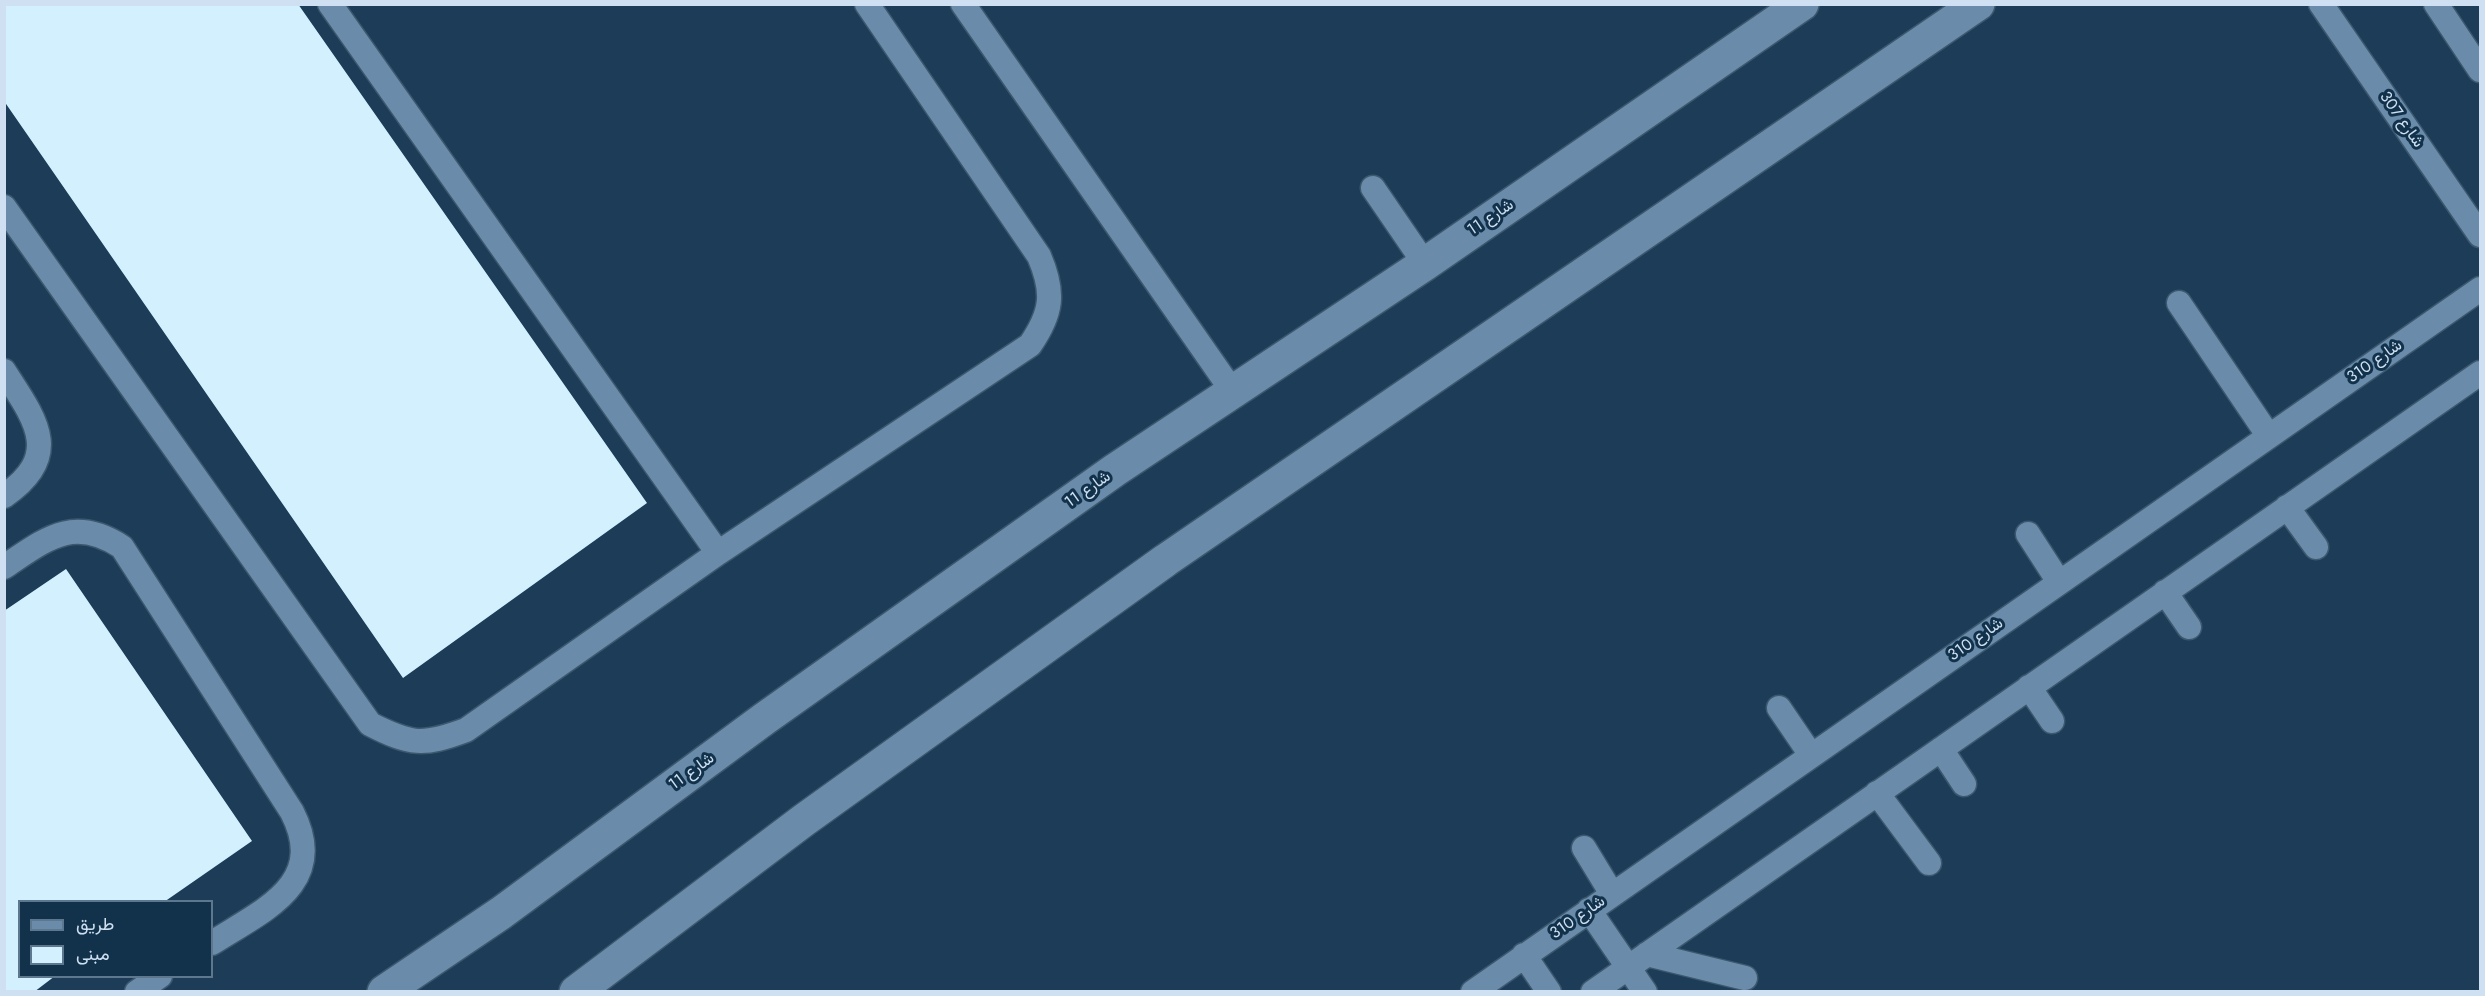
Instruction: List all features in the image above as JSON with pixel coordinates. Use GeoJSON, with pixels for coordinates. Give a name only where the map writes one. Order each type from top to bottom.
{"type":"FeatureCollection","features":[{"type":"Feature","properties":{"kind":"street","name":"شارع 11"},"geometry":{"type":"LineString","coordinates":[[384,992],[501,913],[764,719],[1115,470],[1425,264],[1802,4]]}},
{"type":"Feature","properties":{"kind":"street"},"geometry":{"type":"LineString","coordinates":[[576,992],[804,820],[1166,560],[1978,4]]}},
{"type":"Feature","properties":{"kind":"lane"},"geometry":{"type":"LineString","coordinates":[[330,4],[718,553]]}},
{"type":"Feature","properties":{"kind":"lane"},"geometry":{"type":"LineString","coordinates":[[4,207],[370,724],[401,740],[434,742],[466,730],[718,553],[1030,345],[1043,326],[1050,302],[1049,278],[1039,256],[867,4]]}},
{"type":"Feature","properties":{"kind":"lane"},"geometry":{"type":"LineString","coordinates":[[963,4],[1233,392]]}},
{"type":"Feature","properties":{"kind":"lane","name":"شارع 307"},"geometry":{"type":"LineString","coordinates":[[2321,4],[2481,235]]}},
{"type":"Feature","properties":{"kind":"lane"},"geometry":{"type":"LineString","coordinates":[[2436,4],[2481,70]]}},
{"type":"Feature","properties":{"kind":"lane"},"geometry":{"type":"LineString","coordinates":[[1373,188],[1425,264]]}},
{"type":"Feature","properties":{"kind":"lane","name":"شارع 310"},"geometry":{"type":"LineString","coordinates":[[1473,992],[2268,435],[2481,289]]}},
{"type":"Feature","properties":{"kind":"lane"},"geometry":{"type":"LineString","coordinates":[[2179,303],[2268,435]]}},
{"type":"Feature","properties":{"kind":"lane"},"geometry":{"type":"LineString","coordinates":[[4,371],[34,417],[39,434],[39,453],[33,470],[22,484],[4,496]]}},
{"type":"Feature","properties":{"kind":"lane"},"geometry":{"type":"LineString","coordinates":[[1593,992],[2481,373]]}},
{"type":"Feature","properties":{"kind":"lane"},"geometry":{"type":"LineString","coordinates":[[2287,507],[2316,548]]}},
{"type":"Feature","properties":{"kind":"lane"},"geometry":{"type":"LineString","coordinates":[[4,567],[48,538],[67,532],[87,531],[105,536],[122,547],[292,812],[300,829],[304,848],[301,867],[293,884],[280,898],[213,942]]}},
{"type":"Feature","properties":{"kind":"lane"},"geometry":{"type":"LineString","coordinates":[[2028,534],[2059,582]]}},
{"type":"Feature","properties":{"kind":"lane"},"geometry":{"type":"LineString","coordinates":[[2165,592],[2189,627]]}},
{"type":"Feature","properties":{"kind":"lane"},"geometry":{"type":"LineString","coordinates":[[2029,687],[2052,721]]}},
{"type":"Feature","properties":{"kind":"lane"},"geometry":{"type":"LineString","coordinates":[[1779,708],[1811,755]]}},
{"type":"Feature","properties":{"kind":"lane"},"geometry":{"type":"LineString","coordinates":[[1941,749],[1964,784]]}},
{"type":"Feature","properties":{"kind":"lane"},"geometry":{"type":"LineString","coordinates":[[1877,793],[1929,863]]}},
{"type":"Feature","properties":{"kind":"lane"},"geometry":{"type":"LineString","coordinates":[[1584,848],[1612,894]]}},
{"type":"Feature","properties":{"kind":"lane"},"geometry":{"type":"LineString","coordinates":[[1589,910],[1638,960],[1645,992]]}},
{"type":"Feature","properties":{"kind":"lane"},"geometry":{"type":"LineString","coordinates":[[1524,955],[1550,992]]}},
{"type":"Feature","properties":{"kind":"lane"},"geometry":{"type":"LineString","coordinates":[[1638,960],[1745,978]]}},
{"type":"Feature","properties":{"kind":"lane"},"geometry":{"type":"LineString","coordinates":[[137,992],[157,978]]}},
{"type":"Feature","properties":{"kind":"building"},"geometry":{"type":"Polygon","coordinates":[[[4,4],[298,4],[647,503],[403,678],[4,101],[4,4]]]}},
{"type":"Feature","properties":{"kind":"building"},"geometry":{"type":"Polygon","coordinates":[[[66,569],[252,841],[167,900],[18,900],[18,978],[52,978],[34,992],[4,992],[4,611],[66,569]]]}}]}
